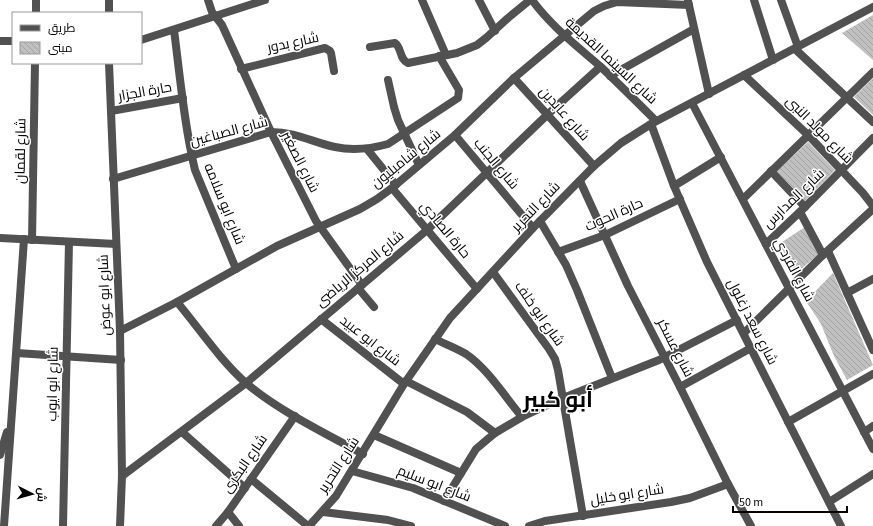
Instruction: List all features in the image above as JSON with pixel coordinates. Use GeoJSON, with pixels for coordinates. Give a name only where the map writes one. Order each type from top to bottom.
{"type":"FeatureCollection","features":[{"type":"Feature","properties":{"kind":"street"},"geometry":{"type":"LineString","coordinates":[[36,0],[36,12]]}},
{"type":"Feature","properties":{"kind":"street"},"geometry":{"type":"LineString","coordinates":[[109,0],[109,12]]}},
{"type":"Feature","properties":{"kind":"street","name":"شارع الصغير"},"geometry":{"type":"LineString","coordinates":[[208,0],[215,16],[222,25],[271,132],[319,227],[374,307]]}},
{"type":"Feature","properties":{"kind":"street"},"geometry":{"type":"LineString","coordinates":[[142,40],[265,0]]}},
{"type":"Feature","properties":{"kind":"street","name":"شارع الصباغين"},"geometry":{"type":"LineString","coordinates":[[113,179],[271,132],[293,134],[333,147],[347,149],[367,148],[388,144],[458,98],[459,90],[442,56],[422,0]]}},
{"type":"Feature","properties":{"kind":"street"},"geometry":{"type":"LineString","coordinates":[[479,0],[494,31]]}},
{"type":"Feature","properties":{"kind":"street"},"geometry":{"type":"LineString","coordinates":[[370,47],[395,43],[399,47],[402,58],[408,63],[457,53],[472,47],[486,38],[531,0]]}},
{"type":"Feature","properties":{"kind":"street","name":"شارع السينما القديمة"},"geometry":{"type":"LineString","coordinates":[[531,0],[565,36],[610,76],[654,122]]}},
{"type":"Feature","properties":{"kind":"street"},"geometry":{"type":"LineString","coordinates":[[754,0],[773,60]]}},
{"type":"Feature","properties":{"kind":"street"},"geometry":{"type":"LineString","coordinates":[[780,0],[796,48],[873,122]]}},
{"type":"Feature","properties":{"kind":"street","name":"شارع شامبليون"},"geometry":{"type":"LineString","coordinates":[[120,331],[177,302],[278,246],[360,210],[394,186],[455,135],[514,78],[594,11],[617,1],[689,3]]}},
{"type":"Feature","properties":{"kind":"street"},"geometry":{"type":"LineString","coordinates":[[689,3],[708,94]]}},
{"type":"Feature","properties":{"kind":"street","name":"شارع التحرير"},"geometry":{"type":"LineString","coordinates":[[309,526],[336,496],[363,454],[405,382],[450,318],[533,228],[594,166],[621,143],[654,122],[873,7]]}},
{"type":"Feature","properties":{"kind":"street"},"geometry":{"type":"LineString","coordinates":[[610,76],[694,29]]}},
{"type":"Feature","properties":{"kind":"street","name":"شارع ابو سلامه"},"geometry":{"type":"LineString","coordinates":[[174,30],[192,155],[201,184],[236,269]]}},
{"type":"Feature","properties":{"kind":"street"},"geometry":{"type":"LineString","coordinates":[[0,41],[12,41]]}},
{"type":"Feature","properties":{"kind":"street","name":"شارع بدور"},"geometry":{"type":"LineString","coordinates":[[241,68],[325,48],[331,53],[334,71]]}},
{"type":"Feature","properties":{"kind":"street","name":"شارع لقمان"},"geometry":{"type":"LineString","coordinates":[[11,418],[28,239],[35,64]]}},
{"type":"Feature","properties":{"kind":"street","name":"شارع ابو عوض"},"geometry":{"type":"LineString","coordinates":[[109,64],[121,360],[122,476],[120,526]]}},
{"type":"Feature","properties":{"kind":"street","name":"شارع المركز الرياضى"},"geometry":{"type":"LineString","coordinates":[[122,476],[246,383],[427,230],[547,115],[600,67]]}},
{"type":"Feature","properties":{"kind":"street"},"geometry":{"type":"LineString","coordinates":[[742,198],[873,72]]}},
{"type":"Feature","properties":{"kind":"street","name":"شارع مولد النبى"},"geometry":{"type":"LineString","coordinates":[[744,75],[808,135],[863,193],[873,206]]}},
{"type":"Feature","properties":{"kind":"street","name":"شارع عابدين"},"geometry":{"type":"LineString","coordinates":[[514,78],[594,166]]}},
{"type":"Feature","properties":{"kind":"street"},"geometry":{"type":"LineString","coordinates":[[388,80],[394,107],[404,134],[419,165]]}},
{"type":"Feature","properties":{"kind":"street","name":"حارة الجزار"},"geometry":{"type":"LineString","coordinates":[[111,111],[183,98]]}},
{"type":"Feature","properties":{"kind":"street","name":"شارع الفردي"},"geometry":{"type":"LineString","coordinates":[[692,103],[873,449]]}},
{"type":"Feature","properties":{"kind":"street","name":"شارع سعد زغلول"},"geometry":{"type":"LineString","coordinates":[[654,122],[674,186],[707,262],[841,526]]}},
{"type":"Feature","properties":{"kind":"street","name":"شارع الجنب"},"geometry":{"type":"LineString","coordinates":[[455,135],[533,228]]}},
{"type":"Feature","properties":{"kind":"street","name":"شارع المدارس"},"geometry":{"type":"LineString","coordinates":[[766,244],[873,138]]}},
{"type":"Feature","properties":{"kind":"street","name":"حارة الصادي"},"geometry":{"type":"LineString","coordinates":[[367,148],[427,230],[477,289]]}},
{"type":"Feature","properties":{"kind":"street"},"geometry":{"type":"LineString","coordinates":[[674,186],[721,157]]}},
{"type":"Feature","properties":{"kind":"street"},"geometry":{"type":"LineString","coordinates":[[771,171],[803,209],[847,293],[873,350]]}},
{"type":"Feature","properties":{"kind":"street","name":"شارع عسكر"},"geometry":{"type":"LineString","coordinates":[[580,181],[625,279],[728,484],[751,526]]}},
{"type":"Feature","properties":{"kind":"street","name":"حارة الحوت"},"geometry":{"type":"LineString","coordinates":[[558,252],[605,235],[680,199]]}},
{"type":"Feature","properties":{"kind":"street"},"geometry":{"type":"LineString","coordinates":[[744,333],[789,288],[873,209]]}},
{"type":"Feature","properties":{"kind":"street"},"geometry":{"type":"LineString","coordinates":[[540,221],[566,265],[612,378]]}},
{"type":"Feature","properties":{"kind":"street"},"geometry":{"type":"LineString","coordinates":[[0,238],[116,244]]}},
{"type":"Feature","properties":{"kind":"street","name":"شارع ابو ايوب"},"geometry":{"type":"LineString","coordinates":[[63,526],[69,242]]}},
{"type":"Feature","properties":{"kind":"street","name":"شارع ابو خلف"},"geometry":{"type":"LineString","coordinates":[[493,272],[552,354],[558,370],[583,516]]}},
{"type":"Feature","properties":{"kind":"street"},"geometry":{"type":"LineString","coordinates":[[847,293],[873,279]]}},
{"type":"Feature","properties":{"kind":"street"},"geometry":{"type":"LineString","coordinates":[[177,302],[230,367],[246,383],[295,416],[363,454]]}},
{"type":"Feature","properties":{"kind":"street","name":"شارع ابو عبيد"},"geometry":{"type":"LineString","coordinates":[[321,319],[405,382],[467,412],[495,433]]}},
{"type":"Feature","properties":{"kind":"street"},"geometry":{"type":"LineString","coordinates":[[444,501],[476,449],[495,433],[522,417],[563,398],[665,357],[737,320]]}},
{"type":"Feature","properties":{"kind":"street"},"geometry":{"type":"LineString","coordinates":[[435,339],[466,354],[476,362],[522,417]]}},
{"type":"Feature","properties":{"kind":"street"},"geometry":{"type":"LineString","coordinates":[[680,387],[751,348]]}},
{"type":"Feature","properties":{"kind":"street"},"geometry":{"type":"LineString","coordinates":[[17,353],[121,360]]}},
{"type":"Feature","properties":{"kind":"street"},"geometry":{"type":"LineString","coordinates":[[788,422],[873,374]]}},
{"type":"Feature","properties":{"kind":"street","name":"شارع البكرى"},"geometry":{"type":"LineString","coordinates":[[216,526],[252,479],[295,416]]}},
{"type":"Feature","properties":{"kind":"street"},"geometry":{"type":"LineString","coordinates":[[0,455],[11,418]]}},
{"type":"Feature","properties":{"kind":"street"},"geometry":{"type":"LineString","coordinates":[[4,526],[11,418]]}},
{"type":"Feature","properties":{"kind":"street"},"geometry":{"type":"LineString","coordinates":[[864,432],[873,426]]}},
{"type":"Feature","properties":{"kind":"street"},"geometry":{"type":"LineString","coordinates":[[182,432],[245,488]]}},
{"type":"Feature","properties":{"kind":"street"},"geometry":{"type":"LineString","coordinates":[[374,434],[461,473]]}},
{"type":"Feature","properties":{"kind":"street","name":"شارع ابو سليم"},"geometry":{"type":"LineString","coordinates":[[352,471],[413,488],[504,526]]}},
{"type":"Feature","properties":{"kind":"street"},"geometry":{"type":"LineString","coordinates":[[829,502],[873,474]]}},
{"type":"Feature","properties":{"kind":"street"},"geometry":{"type":"LineString","coordinates":[[252,479],[309,526]]}},
{"type":"Feature","properties":{"kind":"street","name":"شارع ابو خليل"},"geometry":{"type":"LineString","coordinates":[[529,526],[690,498],[728,484]]}},
{"type":"Feature","properties":{"kind":"street"},"geometry":{"type":"LineString","coordinates":[[228,512],[239,526]]}},
{"type":"Feature","properties":{"kind":"street"},"geometry":{"type":"LineString","coordinates":[[323,512],[388,520],[411,526]]}},
{"type":"Feature","properties":{"kind":"building"},"geometry":{"type":"Polygon","coordinates":[[[873,15],[873,60],[842,33],[873,15]]]}},
{"type":"Feature","properties":{"kind":"building"},"geometry":{"type":"Polygon","coordinates":[[[873,78],[873,115],[854,97],[873,78]]]}},
{"type":"Feature","properties":{"kind":"building"},"geometry":{"type":"Polygon","coordinates":[[[808,142],[835,170],[805,201],[777,171],[808,142]]]}},
{"type":"Feature","properties":{"kind":"building"},"geometry":{"type":"Polygon","coordinates":[[[805,227],[819,254],[796,273],[779,244],[805,227]]]}},
{"type":"Feature","properties":{"kind":"building"},"geometry":{"type":"Polygon","coordinates":[[[833,273],[873,365],[847,380],[834,356],[821,324],[806,301],[833,273]]]}},
{"type":"Feature","properties":{"kind":"district","name":"أبو كبير"},"geometry":{"type":"Point","coordinates":[558,400]}}]}
